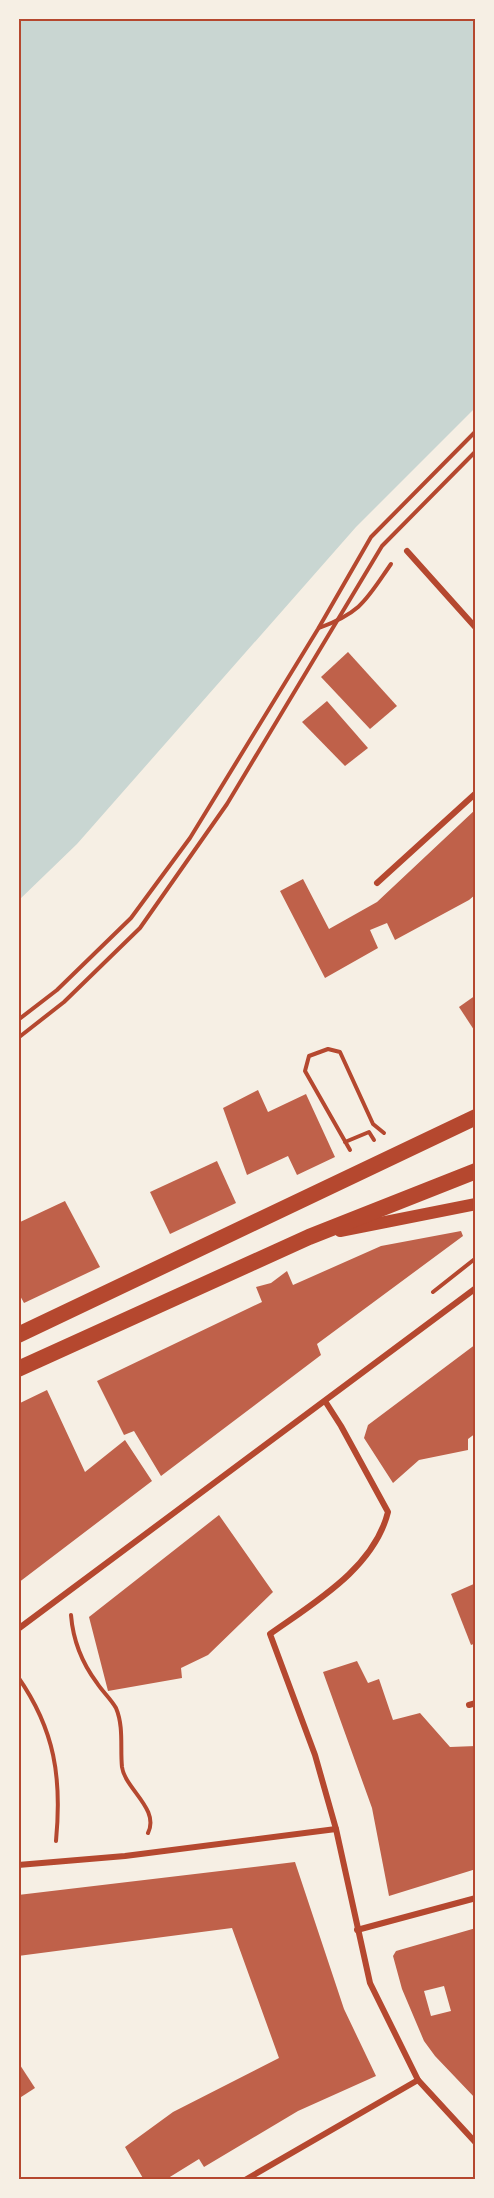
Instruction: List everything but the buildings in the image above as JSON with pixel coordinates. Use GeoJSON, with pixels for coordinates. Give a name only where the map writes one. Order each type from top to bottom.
{"type":"FeatureCollection","features":[{"type":"Feature","properties":{"kind":"highway"},"geometry":{"type":"LineString","coordinates":[[18,1335],[476,1117]]}},
{"type":"Feature","properties":{"kind":"highway"},"geometry":{"type":"LineString","coordinates":[[18,1369],[309,1237],[476,1171]]}},
{"type":"Feature","properties":{"kind":"main road"},"geometry":{"type":"LineString","coordinates":[[309,1237],[476,1204]]}},
{"type":"Feature","properties":{"kind":"street"},"geometry":{"type":"LineString","coordinates":[[408,551],[476,628]]}},
{"type":"Feature","properties":{"kind":"street"},"geometry":{"type":"LineString","coordinates":[[377,882],[476,793]]}},
{"type":"Feature","properties":{"kind":"street"},"geometry":{"type":"LineString","coordinates":[[18,1629],[476,1288]]}},
{"type":"Feature","properties":{"kind":"street"},"geometry":{"type":"LineString","coordinates":[[325,1401],[341,1425],[388,1512],[383,1531],[371,1552],[328,1592],[270,1634],[315,1755],[336,1829],[370,1983],[418,2080],[476,2143]]}},
{"type":"Feature","properties":{"kind":"street"},"geometry":{"type":"LineString","coordinates":[[18,1865],[137,1854],[336,1829]]}},
{"type":"Feature","properties":{"kind":"street"},"geometry":{"type":"LineString","coordinates":[[357,1930],[476,1898]]}},
{"type":"Feature","properties":{"kind":"street"},"geometry":{"type":"LineString","coordinates":[[245,2180],[418,2080]]}},
{"type":"Feature","properties":{"kind":"path"},"geometry":{"type":"LineString","coordinates":[[18,1020],[57,990],[131,918],[190,838],[318,629],[371,537],[476,431]]}},
{"type":"Feature","properties":{"kind":"path"},"geometry":{"type":"LineString","coordinates":[[18,1038],[64,1002],[140,928],[227,804],[382,546],[476,451]]}},
{"type":"Feature","properties":{"kind":"path"},"geometry":{"type":"LineString","coordinates":[[318,629],[347,618],[373,592],[391,564],[408,551]]}},
{"type":"Feature","properties":{"kind":"path"},"geometry":{"type":"LineString","coordinates":[[345,1142],[305,1071],[309,1056],[328,1049],[340,1052],[373,1124],[385,1134]]}},
{"type":"Feature","properties":{"kind":"path"},"geometry":{"type":"LineString","coordinates":[[70,1590],[72,1632],[87,1670],[116,1709],[123,1744],[122,1769],[149,1814],[151,1828],[137,1854]]}},
{"type":"Feature","properties":{"kind":"path"},"geometry":{"type":"LineString","coordinates":[[18,1677],[46,1723],[59,1793],[56,1841],[46,1862]]}},
{"type":"Feature","properties":{"kind":"shaded area"},"geometry":{"type":"Polygon","coordinates":[[[18,18],[476,18],[476,407],[356,527],[77,844],[18,901],[18,18]]]}}]}
